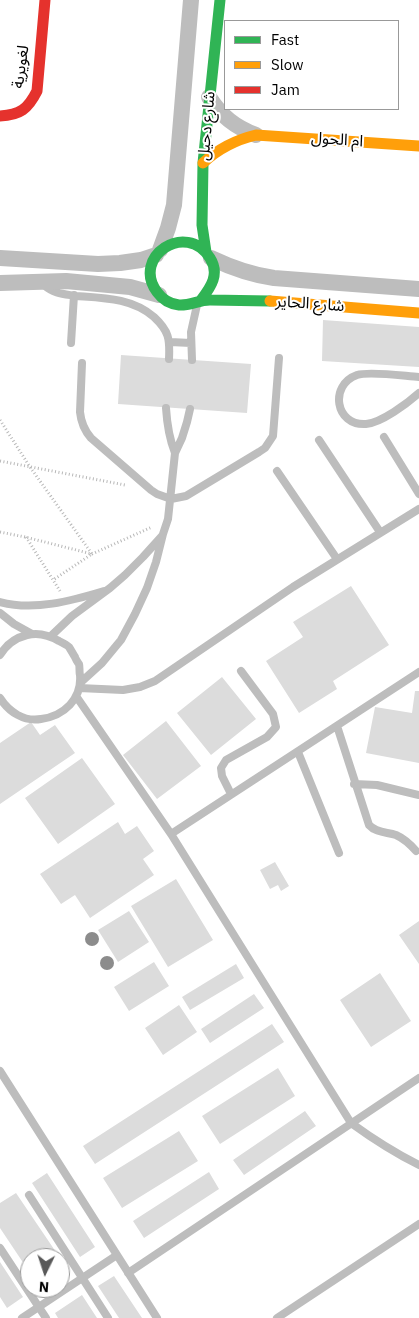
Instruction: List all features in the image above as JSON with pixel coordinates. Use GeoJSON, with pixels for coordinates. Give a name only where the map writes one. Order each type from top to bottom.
{"type":"FeatureCollection","features":[{"type":"Feature","properties":{"kind":"street","name":"لغويرية"},"geometry":{"type":"LineString","coordinates":[[0,116],[14,115],[24,110],[32,102],[37,92],[45,0]]}},
{"type":"Feature","properties":{"kind":"street"},"geometry":{"type":"LineString","coordinates":[[179,0],[190,8]]}},
{"type":"Feature","properties":{"kind":"street","name":"شارع دحيل"},"geometry":{"type":"LineString","coordinates":[[208,255],[202,225],[203,163],[220,0]]}},
{"type":"Feature","properties":{"kind":"street","name":"شارع دحيل"},"geometry":{"type":"LineString","coordinates":[[158,252],[168,228],[174,206],[190,8]]}},
{"type":"Feature","properties":{"kind":"street","name":"ام الحول"},"geometry":{"type":"LineString","coordinates":[[209,97],[216,108],[229,121],[244,131],[256,135]]}},
{"type":"Feature","properties":{"kind":"street","name":"ام الحول"},"geometry":{"type":"LineString","coordinates":[[203,163],[222,147],[244,137],[256,135],[419,146]]}},
{"type":"Feature","properties":{"kind":"street"},"geometry":{"type":"LineString","coordinates":[[0,258],[98,264],[120,263],[141,260],[169,244],[188,242],[198,245],[208,255],[214,267],[212,286],[208,294],[190,305],[173,304],[159,295],[151,281],[150,274],[151,266],[158,252]]}},
{"type":"Feature","properties":{"kind":"street","name":"شارع الحاير"},"geometry":{"type":"LineString","coordinates":[[208,255],[242,272],[266,277],[419,289]]}},
{"type":"Feature","properties":{"kind":"street"},"geometry":{"type":"LineString","coordinates":[[0,284],[66,281],[130,287],[159,295]]}},
{"type":"Feature","properties":{"kind":"street","name":"شارع الحاير"},"geometry":{"type":"LineString","coordinates":[[199,301],[250,300],[419,313]]}},
{"type":"Feature","properties":{"kind":"lane"},"geometry":{"type":"LineString","coordinates":[[41,281],[45,286],[63,295],[124,301],[137,305],[159,322],[168,334],[170,342],[168,359]]}},
{"type":"Feature","properties":{"kind":"lane"},"geometry":{"type":"LineString","coordinates":[[71,343],[74,295]]}},
{"type":"Feature","properties":{"kind":"lane"},"geometry":{"type":"LineString","coordinates":[[192,360],[193,318],[199,301]]}},
{"type":"Feature","properties":{"kind":"lane"},"geometry":{"type":"LineString","coordinates":[[170,342],[191,343]]}},
{"type":"Feature","properties":{"kind":"lane"},"geometry":{"type":"LineString","coordinates":[[82,363],[80,419],[86,432],[150,490],[171,499],[186,496],[259,452],[270,443],[274,429],[279,358]]}},
{"type":"Feature","properties":{"kind":"lane"},"geometry":{"type":"LineString","coordinates":[[419,377],[358,375],[342,386],[339,407],[347,418],[353,422],[368,424],[385,417],[419,392]]}},
{"type":"Feature","properties":{"kind":"lane"},"geometry":{"type":"LineString","coordinates":[[166,408],[169,438],[175,453]]}},
{"type":"Feature","properties":{"kind":"lane"},"geometry":{"type":"LineString","coordinates":[[0,698],[6,707],[19,716],[35,720],[52,718],[66,709],[79,689],[121,640],[147,588],[156,562],[168,519],[175,453],[188,422],[190,409]]}},
{"type":"Feature","properties":{"kind":"lane"},"geometry":{"type":"LineString","coordinates":[[384,437],[419,494]]}},
{"type":"Feature","properties":{"kind":"lane"},"geometry":{"type":"LineString","coordinates":[[319,440],[380,532]]}},
{"type":"Feature","properties":{"kind":"lane"},"geometry":{"type":"LineString","coordinates":[[277,471],[338,558]]}},
{"type":"Feature","properties":{"kind":"lane"},"geometry":{"type":"LineString","coordinates":[[79,689],[123,690],[140,687],[155,681],[293,587],[419,508]]}},
{"type":"Feature","properties":{"kind":"lane"},"geometry":{"type":"LineString","coordinates":[[52,636],[72,616],[110,588],[143,557],[163,534]]}},
{"type":"Feature","properties":{"kind":"lane"},"geometry":{"type":"LineString","coordinates":[[0,602],[10,605],[44,604],[79,598],[110,588]]}},
{"type":"Feature","properties":{"kind":"lane"},"geometry":{"type":"LineString","coordinates":[[0,613],[14,624],[32,634]]}},
{"type":"Feature","properties":{"kind":"lane"},"geometry":{"type":"LineString","coordinates":[[0,655],[11,642],[32,634],[52,636],[68,647],[79,664],[79,689],[351,1123],[374,1140],[419,1165]]}},
{"type":"Feature","properties":{"kind":"lane"},"geometry":{"type":"LineString","coordinates":[[231,794],[222,776],[221,768],[226,760],[267,737],[276,727],[273,714],[241,671]]}},
{"type":"Feature","properties":{"kind":"lane"},"geometry":{"type":"LineString","coordinates":[[171,834],[419,672]]}},
{"type":"Feature","properties":{"kind":"lane"},"geometry":{"type":"LineString","coordinates":[[337,726],[367,822],[375,830],[404,839],[416,851]]}},
{"type":"Feature","properties":{"kind":"lane"},"geometry":{"type":"LineString","coordinates":[[298,752],[339,853]]}},
{"type":"Feature","properties":{"kind":"lane"},"geometry":{"type":"LineString","coordinates":[[354,784],[378,785],[419,794]]}},
{"type":"Feature","properties":{"kind":"lane"},"geometry":{"type":"LineString","coordinates":[[0,1073],[157,1318]]}},
{"type":"Feature","properties":{"kind":"lane"},"geometry":{"type":"LineString","coordinates":[[128,1273],[419,1078]]}},
{"type":"Feature","properties":{"kind":"lane"},"geometry":{"type":"LineString","coordinates":[[29,1195],[108,1318]]}},
{"type":"Feature","properties":{"kind":"lane"},"geometry":{"type":"LineString","coordinates":[[277,1318],[419,1224]]}},
{"type":"Feature","properties":{"kind":"lane"},"geometry":{"type":"LineString","coordinates":[[0,1248],[46,1318]]}},
{"type":"Feature","properties":{"kind":"lane"},"geometry":{"type":"LineString","coordinates":[[22,1318],[117,1255]]}},
{"type":"Feature","properties":{"kind":"path"},"geometry":{"type":"LineString","coordinates":[[0,420],[30,467],[92,554]]}},
{"type":"Feature","properties":{"kind":"path"},"geometry":{"type":"LineString","coordinates":[[0,461],[150,490]]}},
{"type":"Feature","properties":{"kind":"path"},"geometry":{"type":"LineString","coordinates":[[53,580],[92,554],[168,519]]}},
{"type":"Feature","properties":{"kind":"path"},"geometry":{"type":"LineString","coordinates":[[0,532],[92,554]]}},
{"type":"Feature","properties":{"kind":"path"},"geometry":{"type":"LineString","coordinates":[[25,537],[66,601]]}},
{"type":"Feature","properties":{"kind":"building"},"geometry":{"type":"Polygon","coordinates":[[[323,320],[419,327],[419,367],[322,361],[323,320]]]}},
{"type":"Feature","properties":{"kind":"building"},"geometry":{"type":"Polygon","coordinates":[[[121,355],[251,364],[247,413],[118,404],[121,355]]]}},
{"type":"Feature","properties":{"kind":"building"},"geometry":{"type":"Polygon","coordinates":[[[351,586],[389,645],[333,681],[337,689],[299,713],[266,661],[303,637],[293,622],[351,586]]]}},
{"type":"Feature","properties":{"kind":"building"},"geometry":{"type":"Polygon","coordinates":[[[222,677],[256,719],[211,755],[177,713],[222,677]]]}},
{"type":"Feature","properties":{"kind":"building"},"geometry":{"type":"Polygon","coordinates":[[[415,691],[419,691],[419,763],[366,753],[375,707],[412,713],[415,691]]]}},
{"type":"Feature","properties":{"kind":"building"},"geometry":{"type":"Polygon","coordinates":[[[166,721],[201,766],[157,799],[123,755],[166,721]]]}},
{"type":"Feature","properties":{"kind":"building"},"geometry":{"type":"Polygon","coordinates":[[[31,722],[40,735],[55,725],[75,753],[0,804],[0,743],[31,722]]]}},
{"type":"Feature","properties":{"kind":"building"},"geometry":{"type":"Polygon","coordinates":[[[82,758],[115,804],[58,844],[25,798],[82,758]]]}},
{"type":"Feature","properties":{"kind":"building"},"geometry":{"type":"Polygon","coordinates":[[[118,822],[125,834],[137,826],[154,851],[143,859],[154,875],[90,918],[75,895],[61,904],[40,874],[118,822]]]}},
{"type":"Feature","properties":{"kind":"building"},"geometry":{"type":"Polygon","coordinates":[[[275,862],[289,886],[281,891],[278,885],[270,889],[260,870],[275,862]]]}},
{"type":"Feature","properties":{"kind":"building"},"geometry":{"type":"Polygon","coordinates":[[[176,879],[213,940],[168,967],[131,906],[176,879]]]}},
{"type":"Feature","properties":{"kind":"building"},"geometry":{"type":"Polygon","coordinates":[[[129,911],[149,942],[118,962],[98,930],[129,911]]]}},
{"type":"Feature","properties":{"kind":"building"},"geometry":{"type":"Polygon","coordinates":[[[419,921],[419,964],[399,935],[419,921]]]}},
{"type":"Feature","properties":{"kind":"building"},"geometry":{"type":"Polygon","coordinates":[[[154,962],[169,986],[129,1011],[114,987],[154,962]]]}},
{"type":"Feature","properties":{"kind":"building"},"geometry":{"type":"Polygon","coordinates":[[[236,964],[244,978],[190,1010],[182,997],[236,964]]]}},
{"type":"Feature","properties":{"kind":"building"},"geometry":{"type":"Polygon","coordinates":[[[380,973],[411,1021],[371,1047],[340,1000],[380,973]]]}},
{"type":"Feature","properties":{"kind":"building"},"geometry":{"type":"Polygon","coordinates":[[[254,994],[264,1008],[210,1043],[201,1029],[254,994]]]}},
{"type":"Feature","properties":{"kind":"building"},"geometry":{"type":"Polygon","coordinates":[[[179,1005],[197,1032],[163,1055],[145,1028],[179,1005]]]}},
{"type":"Feature","properties":{"kind":"building"},"geometry":{"type":"Polygon","coordinates":[[[272,1024],[284,1042],[95,1164],[83,1146],[272,1024]]]}},
{"type":"Feature","properties":{"kind":"building"},"geometry":{"type":"Polygon","coordinates":[[[278,1068],[295,1096],[220,1144],[202,1116],[278,1068]]]}},
{"type":"Feature","properties":{"kind":"building"},"geometry":{"type":"Polygon","coordinates":[[[305,1111],[316,1126],[244,1175],[233,1160],[305,1111]]]}},
{"type":"Feature","properties":{"kind":"building"},"geometry":{"type":"Polygon","coordinates":[[[179,1131],[198,1161],[122,1208],[103,1178],[179,1131]]]}},
{"type":"Feature","properties":{"kind":"building"},"geometry":{"type":"Polygon","coordinates":[[[209,1172],[219,1189],[144,1238],[133,1221],[209,1172]]]}},
{"type":"Feature","properties":{"kind":"building"},"geometry":{"type":"Polygon","coordinates":[[[47,1173],[95,1247],[80,1257],[32,1183],[47,1173]]]}},
{"type":"Feature","properties":{"kind":"building"},"geometry":{"type":"Polygon","coordinates":[[[16,1193],[53,1248],[20,1248],[20,1258],[0,1228],[0,1203],[16,1193]]]}},
{"type":"Feature","properties":{"kind":"building"},"geometry":{"type":"Polygon","coordinates":[[[0,1262],[20,1292],[22,1298],[7,1308],[0,1297],[0,1262]]]}},
{"type":"Feature","properties":{"kind":"building"},"geometry":{"type":"Polygon","coordinates":[[[114,1276],[142,1318],[119,1318],[98,1286],[114,1276]]]}},
{"type":"Feature","properties":{"kind":"building"},"geometry":{"type":"Polygon","coordinates":[[[82,1295],[97,1318],[58,1318],[55,1313],[82,1295]]]}},
{"type":"Feature","properties":{"kind":"traffic: fast"},"geometry":{"type":"LineString","coordinates":[[206,252],[202,225],[203,163],[220,0]]}},
{"type":"Feature","properties":{"kind":"traffic: fast"},"geometry":{"type":"LineString","coordinates":[[201,300],[213,280],[214,269],[210,258],[200,247],[188,242],[176,243],[165,248],[156,256],[151,267],[151,279],[157,292],[169,302],[183,305],[210,300],[270,301]]}},
{"type":"Feature","properties":{"kind":"traffic: slow"},"geometry":{"type":"LineString","coordinates":[[203,163],[228,145],[256,135],[419,146]]}},
{"type":"Feature","properties":{"kind":"traffic: slow"},"geometry":{"type":"LineString","coordinates":[[270,301],[419,313]]}},
{"type":"Feature","properties":{"kind":"traffic: jam"},"geometry":{"type":"LineString","coordinates":[[0,116],[23,110],[37,91],[45,0]]}}]}
